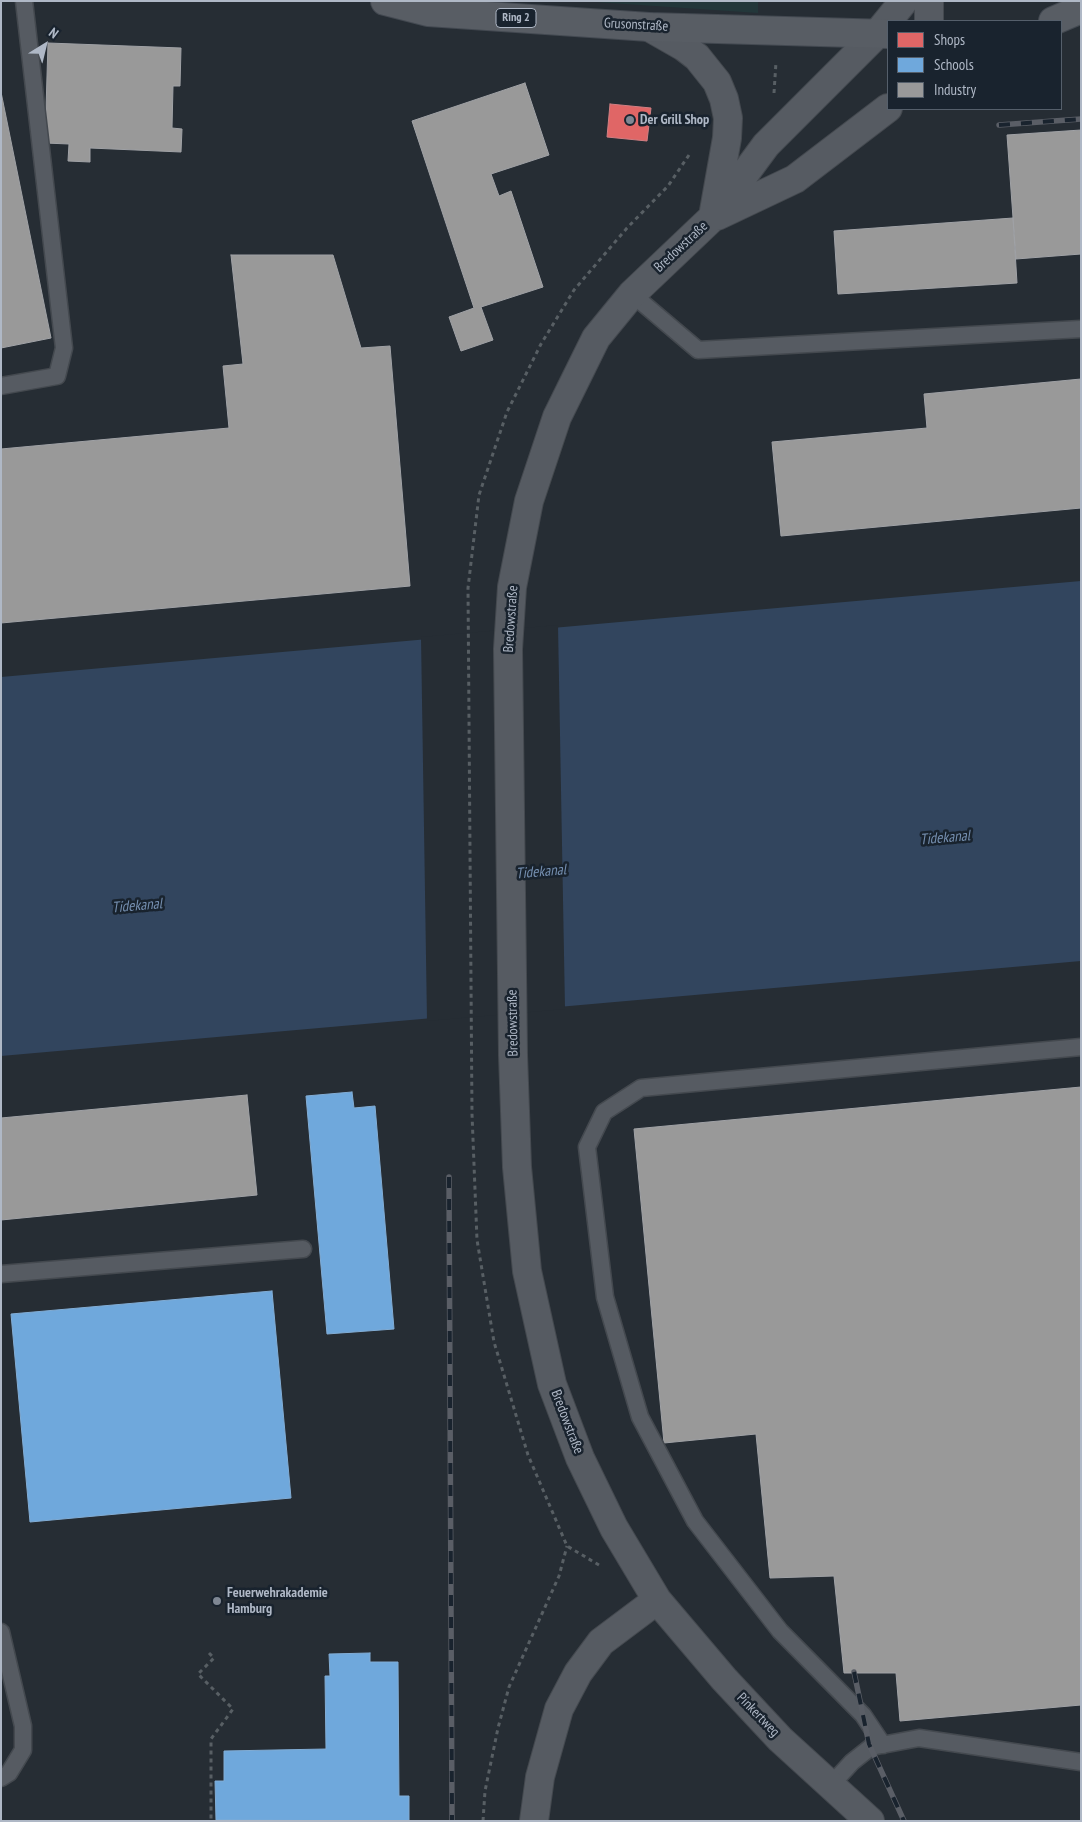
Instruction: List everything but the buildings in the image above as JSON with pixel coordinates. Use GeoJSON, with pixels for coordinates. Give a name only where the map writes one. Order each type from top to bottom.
{"type":"FeatureCollection","features":[{"type":"Feature","properties":{"kind":"main road","name":"Grusonstraße"},"geometry":{"type":"LineString","coordinates":[[384,1],[428,12],[649,27],[883,34]]}},
{"type":"Feature","properties":{"kind":"main road"},"geometry":{"type":"LineString","coordinates":[[1055,20],[1081,9]]}},
{"type":"Feature","properties":{"kind":"street","name":"Bredowstraße"},"geometry":{"type":"LineString","coordinates":[[892,20],[904,1]]}},
{"type":"Feature","properties":{"kind":"street"},"geometry":{"type":"LineString","coordinates":[[929,1],[929,20]]}},
{"type":"Feature","properties":{"kind":"street"},"geometry":{"type":"LineString","coordinates":[[649,27],[684,47],[697,57],[717,82],[724,99],[728,118],[728,138],[713,218]]}},
{"type":"Feature","properties":{"kind":"street","name":"Bredowstraße"},"geometry":{"type":"LineString","coordinates":[[657,1600],[614,1528],[588,1475],[552,1384],[527,1271],[517,1167],[513,1054],[508,650],[512,587],[529,501],[557,417],[596,338],[632,294],[713,218],[766,144],[883,34]]}},
{"type":"Feature","properties":{"kind":"street","name":"Bredowstraße"},"geometry":{"type":"LineString","coordinates":[[713,218],[795,179],[887,109]]}},
{"type":"Feature","properties":{"kind":"street"},"geometry":{"type":"LineString","coordinates":[[534,1821],[540,1777],[559,1709],[578,1673],[601,1642],[657,1600]]}},
{"type":"Feature","properties":{"kind":"street","name":"Pinkertweg"},"geometry":{"type":"LineString","coordinates":[[657,1600],[724,1680],[780,1739],[870,1821]]}},
{"type":"Feature","properties":{"kind":"lane"},"geometry":{"type":"LineString","coordinates":[[1,386],[57,376],[64,348],[24,1]]}},
{"type":"Feature","properties":{"kind":"lane"},"geometry":{"type":"LineString","coordinates":[[632,294],[698,350],[1081,329]]}},
{"type":"Feature","properties":{"kind":"lane"},"geometry":{"type":"LineString","coordinates":[[883,1745],[863,1715],[780,1631],[695,1521],[640,1417],[605,1297],[587,1147],[604,1112],[640,1088],[1081,1047]]}},
{"type":"Feature","properties":{"kind":"lane"},"geometry":{"type":"LineString","coordinates":[[1,1274],[304,1249]]}},
{"type":"Feature","properties":{"kind":"lane"},"geometry":{"type":"LineString","coordinates":[[1,1632],[23,1726],[23,1750],[9,1773],[1,1778]]}},
{"type":"Feature","properties":{"kind":"lane"},"geometry":{"type":"LineString","coordinates":[[830,1786],[852,1762],[871,1747],[919,1738],[1081,1762]]}},
{"type":"Feature","properties":{"kind":"path"},"geometry":{"type":"LineString","coordinates":[[774,101],[777,53]]}},
{"type":"Feature","properties":{"kind":"path"},"geometry":{"type":"LineString","coordinates":[[468,588],[472,1114],[477,1240],[494,1342],[528,1455],[567,1546],[559,1576],[509,1687],[498,1728],[486,1791],[483,1821]]}},
{"type":"Feature","properties":{"kind":"path"},"geometry":{"type":"LineString","coordinates":[[209,1652],[214,1658],[198,1674],[233,1709],[211,1739],[211,1821]]}},
{"type":"Feature","properties":{"kind":"green space"},"geometry":{"type":"Polygon","coordinates":[[[581,1],[758,1],[758,13],[581,1]]]}},
{"type":"Feature","properties":{"kind":"water","name":"Tidekanal"},"geometry":{"type":"Polygon","coordinates":[[[1081,581],[1081,961],[1,1056],[1,677],[1081,581]]]}},
{"type":"Feature","properties":{"kind":"pier"},"geometry":{"type":"Polygon","coordinates":[[[558,625],[565,1009],[427,1021],[421,637],[558,625]]]}},
{"type":"Feature","properties":{"kind":"railway"},"geometry":{"type":"LineString","coordinates":[[999,125],[1081,119]]}},
{"type":"Feature","properties":{"kind":"railway"},"geometry":{"type":"LineString","coordinates":[[449,1177],[452,1821]]}},
{"type":"Feature","properties":{"kind":"railway"},"geometry":{"type":"LineString","coordinates":[[854,1672],[869,1744],[904,1821]]}},
{"type":"Feature","properties":{"kind":"place","name":"Der Grill Shop"},"geometry":{"type":"Point","coordinates":[630,120]}},
{"type":"Feature","properties":{"kind":"place","name":"Feuerwehrakademie Hamburg"},"geometry":{"type":"Point","coordinates":[217,1601]}}]}
